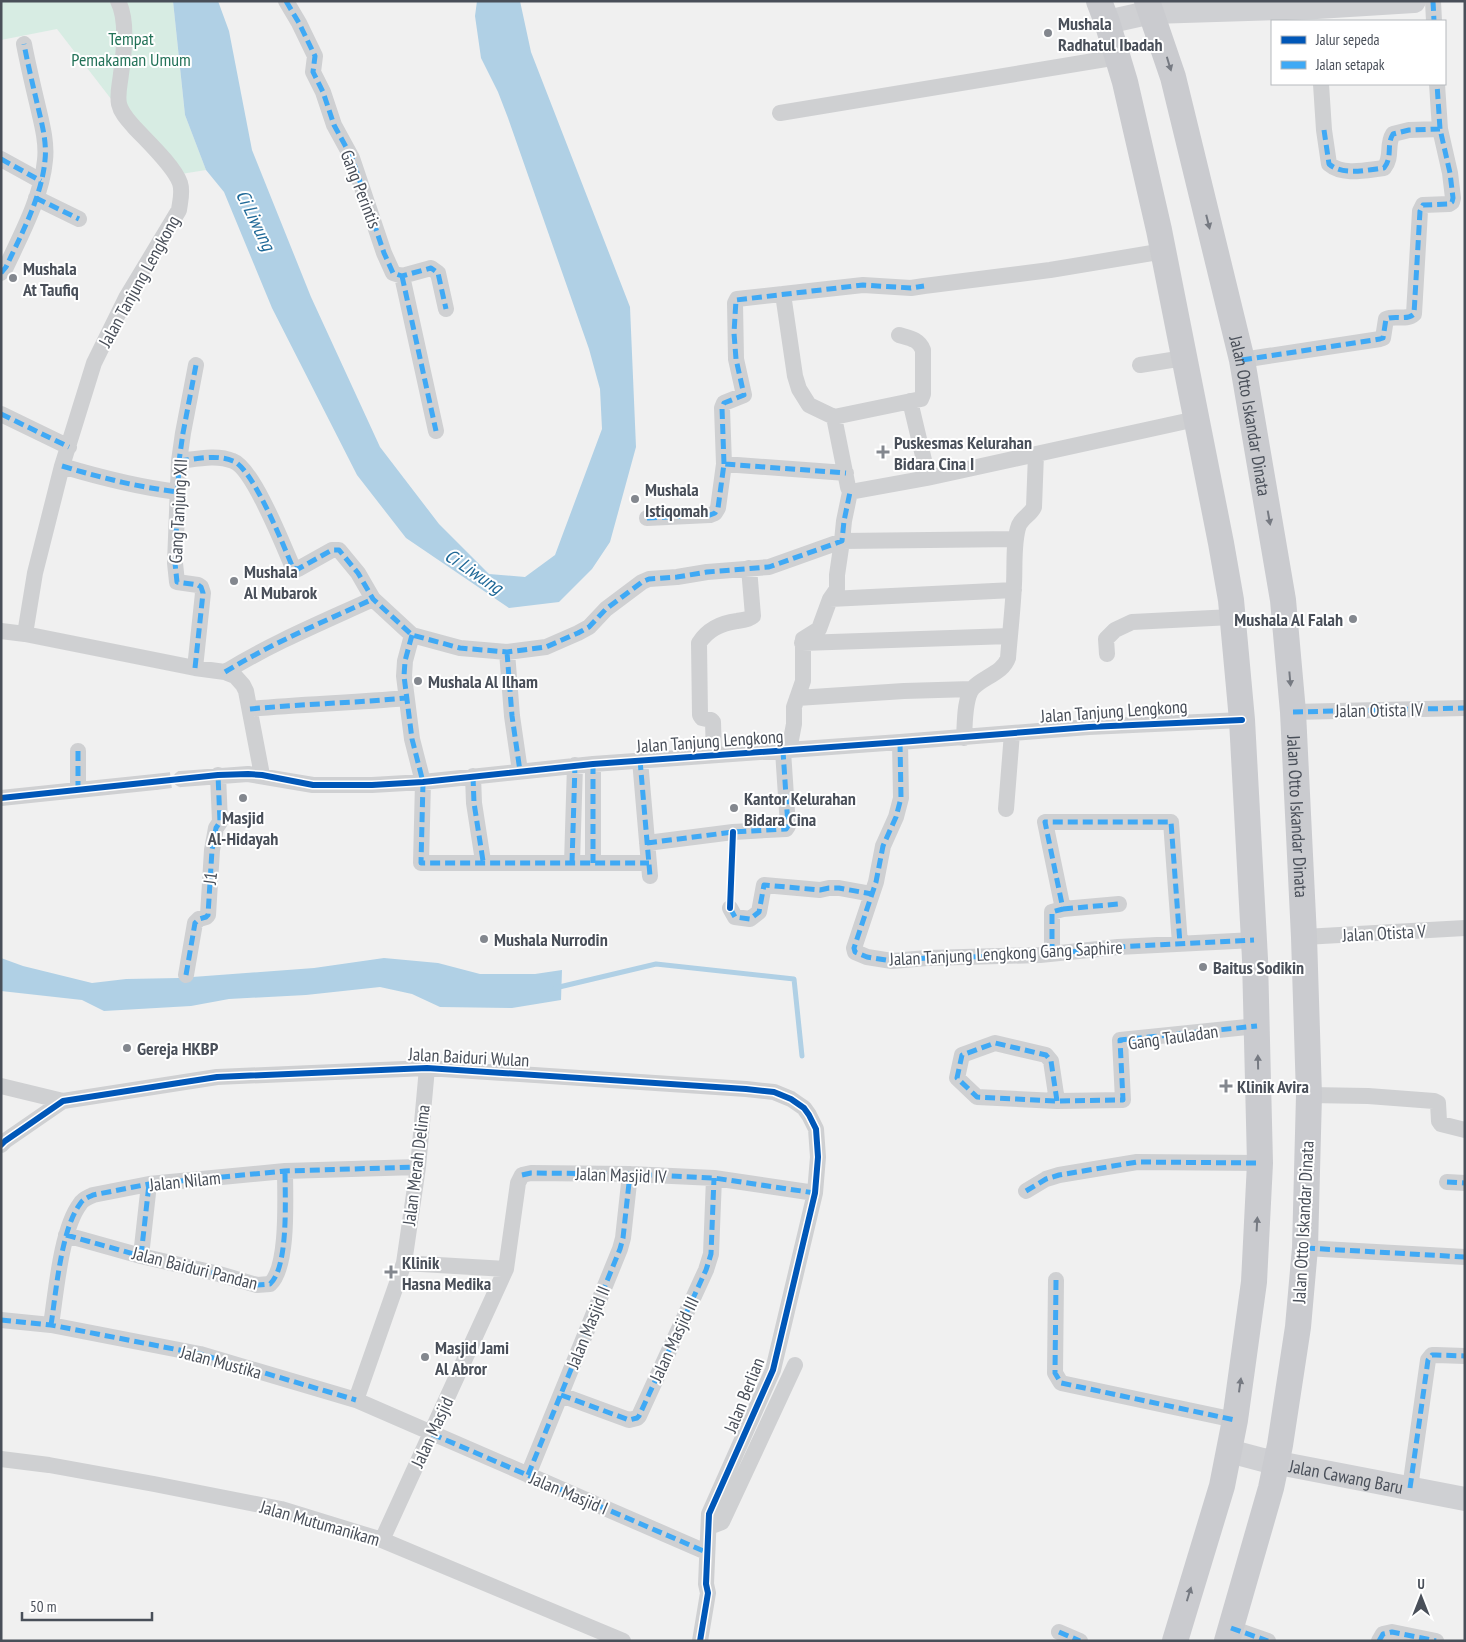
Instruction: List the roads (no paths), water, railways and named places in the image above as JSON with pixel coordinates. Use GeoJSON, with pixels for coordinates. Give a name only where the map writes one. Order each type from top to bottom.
{"type":"FeatureCollection","features":[{"type":"Feature","properties":{"kind":"main road","name":"Jalan Otto Iskandar Dinata"},"geometry":{"type":"LineString","coordinates":[[1150,7],[1173,77],[1242,360],[1283,600],[1293,712],[1304,937],[1309,1095],[1305,1248],[1298,1327],[1277,1463],[1229,1634]]}},
{"type":"Feature","properties":{"kind":"main road"},"geometry":{"type":"LineString","coordinates":[[1103,12],[1118,57],[1164,251],[1221,543],[1232,617],[1242,720],[1254,940],[1260,1163],[1254,1282],[1235,1420],[1222,1486],[1175,1641]]}},
{"type":"Feature","properties":{"kind":"street","name":"Jalan Tanjung Lengkong"},"geometry":{"type":"LineString","coordinates":[[25,634],[35,573],[62,466],[94,363],[126,298],[179,210],[182,195],[180,184],[167,163],[125,117],[119,106],[118,94],[124,55],[124,28],[118,1]]}},
{"type":"Feature","properties":{"kind":"street","name":"Gang Perintis"},"geometry":{"type":"LineString","coordinates":[[286,1],[315,56],[313,72],[323,92],[334,126],[352,158],[384,253],[393,273],[402,276]]}},
{"type":"Feature","properties":{"kind":"street"},"geometry":{"type":"LineString","coordinates":[[1103,12],[1150,7],[1317,14],[1414,1]]}},
{"type":"Feature","properties":{"kind":"street"},"geometry":{"type":"LineString","coordinates":[[1433,1],[1434,20]]}},
{"type":"Feature","properties":{"kind":"street"},"geometry":{"type":"LineString","coordinates":[[1,273],[6,267],[36,198],[45,159],[44,141],[24,44]]}},
{"type":"Feature","properties":{"kind":"street"},"geometry":{"type":"LineString","coordinates":[[780,112],[1118,57]]}},
{"type":"Feature","properties":{"kind":"street"},"geometry":{"type":"LineString","coordinates":[[1321,85],[1324,130],[1329,164],[1334,168],[1352,172],[1384,168],[1388,162],[1393,134],[1409,130],[1440,130]]}},
{"type":"Feature","properties":{"kind":"street"},"geometry":{"type":"LineString","coordinates":[[1242,360],[1380,339],[1383,338],[1386,319],[1389,317],[1408,318],[1414,315],[1420,211],[1423,205],[1449,204],[1454,198],[1440,130],[1437,85]]}},
{"type":"Feature","properties":{"kind":"street"},"geometry":{"type":"LineString","coordinates":[[1,159],[41,181]]}},
{"type":"Feature","properties":{"kind":"street"},"geometry":{"type":"LineString","coordinates":[[36,198],[80,219]]}},
{"type":"Feature","properties":{"kind":"street"},"geometry":{"type":"LineString","coordinates":[[647,518],[710,515],[715,513],[718,508],[724,464],[722,408],[724,403],[744,395],[736,359],[735,301],[737,299],[863,285],[911,288],[1050,270],[1164,251]]}},
{"type":"Feature","properties":{"kind":"street"},"geometry":{"type":"LineString","coordinates":[[436,431],[402,276],[431,268],[435,269],[438,273],[446,308]]}},
{"type":"Feature","properties":{"kind":"street"},"geometry":{"type":"LineString","coordinates":[[783,294],[795,376],[799,389],[809,405],[834,417],[921,399],[923,394],[923,350],[920,343],[914,339],[899,335]]}},
{"type":"Feature","properties":{"kind":"street"},"geometry":{"type":"LineString","coordinates":[[1140,365],[1184,358]]}},
{"type":"Feature","properties":{"kind":"street","name":"Gang Tanjung XII"},"geometry":{"type":"LineString","coordinates":[[196,365],[179,462],[175,563],[175,580],[178,583],[201,587],[203,593],[196,668]]}},
{"type":"Feature","properties":{"kind":"street"},"geometry":{"type":"LineString","coordinates":[[910,401],[928,477]]}},
{"type":"Feature","properties":{"kind":"street"},"geometry":{"type":"LineString","coordinates":[[1,414],[68,446]]}},
{"type":"Feature","properties":{"kind":"street"},"geometry":{"type":"LineString","coordinates":[[647,843],[733,832],[786,829],[788,826],[786,750],[794,724],[794,707],[803,681],[802,643],[805,637],[819,629],[830,599],[838,586],[837,575],[850,492],[834,417]]}},
{"type":"Feature","properties":{"kind":"street"},"geometry":{"type":"LineString","coordinates":[[850,492],[1196,419]]}},
{"type":"Feature","properties":{"kind":"street"},"geometry":{"type":"LineString","coordinates":[[964,738],[967,704],[972,689],[1006,663],[1014,590],[1016,539],[1023,517],[1033,510],[1034,507],[1036,454]]}},
{"type":"Feature","properties":{"kind":"street"},"geometry":{"type":"LineString","coordinates":[[179,462],[198,458],[233,460],[246,471],[272,520],[293,568],[298,569],[332,550],[339,550],[358,573],[373,599],[412,635],[460,648],[507,652],[546,647],[589,627],[606,609],[642,582],[649,579],[769,567],[842,541],[1016,539]]}},
{"type":"Feature","properties":{"kind":"street"},"geometry":{"type":"LineString","coordinates":[[724,464],[846,473]]}},
{"type":"Feature","properties":{"kind":"street"},"geometry":{"type":"LineString","coordinates":[[62,466],[142,488],[178,492]]}},
{"type":"Feature","properties":{"kind":"street"},"geometry":{"type":"LineString","coordinates":[[714,755],[713,722],[702,718],[700,715],[698,643],[706,634],[720,624],[748,619],[753,616],[749,568]]}},
{"type":"Feature","properties":{"kind":"street"},"geometry":{"type":"LineString","coordinates":[[830,599],[1014,590]]}},
{"type":"Feature","properties":{"kind":"street"},"geometry":{"type":"LineString","coordinates":[[225,672],[245,659],[288,637],[373,599]]}},
{"type":"Feature","properties":{"kind":"street"},"geometry":{"type":"LineString","coordinates":[[1107,654],[1106,639],[1115,630],[1132,622],[1232,617]]}},
{"type":"Feature","properties":{"kind":"street"},"geometry":{"type":"LineString","coordinates":[[1,631],[225,672],[234,676],[246,691],[262,775]]}},
{"type":"Feature","properties":{"kind":"street"},"geometry":{"type":"LineString","coordinates":[[412,635],[404,662],[404,676],[412,739],[423,782],[421,864],[486,862],[493,864],[530,862],[594,863],[649,869],[640,760]]}},
{"type":"Feature","properties":{"kind":"street"},"geometry":{"type":"LineString","coordinates":[[802,643],[1010,636]]}},
{"type":"Feature","properties":{"kind":"street"},"geometry":{"type":"LineString","coordinates":[[507,652],[512,716],[520,771]]}},
{"type":"Feature","properties":{"kind":"street"},"geometry":{"type":"LineString","coordinates":[[797,698],[972,689]]}},
{"type":"Feature","properties":{"kind":"street"},"geometry":{"type":"LineString","coordinates":[[250,709],[406,698]]}},
{"type":"Feature","properties":{"kind":"street","name":"Jalan Otista IV"},"geometry":{"type":"LineString","coordinates":[[1293,712],[1465,708]]}},
{"type":"Feature","properties":{"kind":"street","name":"Jalan Tanjung Lengkong"},"geometry":{"type":"LineString","coordinates":[[181,779],[248,774],[318,786],[423,782],[575,765],[640,760],[1098,727],[1242,720]]}},
{"type":"Feature","properties":{"kind":"street"},"geometry":{"type":"LineString","coordinates":[[1006,809],[1012,733]]}},
{"type":"Feature","properties":{"kind":"street","name":"Jalan Tanjung Lengkong Gang Saphire"},"geometry":{"type":"LineString","coordinates":[[900,742],[901,798],[896,817],[883,846],[872,894],[854,948],[855,952],[867,957],[892,961],[1052,954],[1118,947],[1254,940]]}},
{"type":"Feature","properties":{"kind":"street"},"geometry":{"type":"LineString","coordinates":[[78,751],[78,790]]}},
{"type":"Feature","properties":{"kind":"street"},"geometry":{"type":"LineString","coordinates":[[593,764],[594,863]]}},
{"type":"Feature","properties":{"kind":"street"},"geometry":{"type":"LineString","coordinates":[[572,864],[575,765]]}},
{"type":"Feature","properties":{"kind":"street","name":"J1"},"geometry":{"type":"LineString","coordinates":[[186,975],[195,923],[199,919],[206,918],[208,915],[212,850],[216,828],[220,822],[218,775]]}},
{"type":"Feature","properties":{"kind":"street"},"geometry":{"type":"LineString","coordinates":[[473,776],[474,803],[483,861],[486,862]]}},
{"type":"Feature","properties":{"kind":"street"},"geometry":{"type":"LineString","coordinates":[[1,798],[155,782]]}},
{"type":"Feature","properties":{"kind":"street"},"geometry":{"type":"LineString","coordinates":[[1063,909],[1045,822],[1171,822],[1180,944]]}},
{"type":"Feature","properties":{"kind":"street"},"geometry":{"type":"LineString","coordinates":[[730,908],[735,918],[750,919],[758,912],[764,885],[820,890],[839,888],[872,894]]}},
{"type":"Feature","properties":{"kind":"street"},"geometry":{"type":"LineString","coordinates":[[1052,954],[1052,912],[1063,909],[1119,904]]}},
{"type":"Feature","properties":{"kind":"street","name":"Jalan Otista V"},"geometry":{"type":"LineString","coordinates":[[1304,937],[1465,928]]}},
{"type":"Feature","properties":{"kind":"street","name":"Gang Tauladan"},"geometry":{"type":"LineString","coordinates":[[1057,1101],[1051,1062],[1046,1055],[995,1043],[962,1055],[957,1078],[977,1097],[1057,1101],[1123,1100],[1120,1040],[1257,1026]]}},
{"type":"Feature","properties":{"kind":"street","name":"Jalan Baiduri Wulan"},"geometry":{"type":"LineString","coordinates":[[1,1145],[63,1101],[217,1077],[427,1068],[774,1092],[791,1099],[804,1108],[809,1115],[816,1129],[818,1157]]}},
{"type":"Feature","properties":{"kind":"street","name":"Jalan Merah Delima"},"geometry":{"type":"LineString","coordinates":[[356,1400],[404,1263],[418,1167],[427,1068]]}},
{"type":"Feature","properties":{"kind":"street"},"geometry":{"type":"LineString","coordinates":[[1,1086],[63,1101]]}},
{"type":"Feature","properties":{"kind":"street"},"geometry":{"type":"LineString","coordinates":[[1309,1095],[1368,1096],[1434,1101],[1438,1103],[1439,1122],[1441,1124],[1465,1130]]}},
{"type":"Feature","properties":{"kind":"street","name":"Jalan Berlian"},"geometry":{"type":"LineString","coordinates":[[700,1641],[708,1594],[706,1584],[706,1552],[709,1514],[773,1370],[815,1193],[818,1157]]}},
{"type":"Feature","properties":{"kind":"street"},"geometry":{"type":"LineString","coordinates":[[1026,1191],[1046,1179],[1060,1175],[1137,1162],[1260,1163]]}},
{"type":"Feature","properties":{"kind":"street","name":"Jalan Nilam"},"geometry":{"type":"LineString","coordinates":[[51,1325],[66,1234],[79,1205],[85,1199],[149,1184],[285,1170],[418,1167]]}},
{"type":"Feature","properties":{"kind":"street","name":"Jalan Baiduri Pandan"},"geometry":{"type":"LineString","coordinates":[[66,1234],[142,1256],[258,1285],[270,1284],[278,1272],[284,1238],[286,1206],[285,1170]]}},
{"type":"Feature","properties":{"kind":"street","name":"Jalan Masjid IV"},"geometry":{"type":"LineString","coordinates":[[506,1269],[518,1183],[522,1175],[530,1172],[714,1178],[815,1193]]}},
{"type":"Feature","properties":{"kind":"street","name":"Jalan Masjid II"},"geometry":{"type":"LineString","coordinates":[[528,1475],[620,1249],[623,1238],[630,1174]]}},
{"type":"Feature","properties":{"kind":"street","name":"Jalan Masjid III"},"geometry":{"type":"LineString","coordinates":[[561,1395],[629,1420],[639,1416],[706,1270],[711,1254],[714,1178]]}},
{"type":"Feature","properties":{"kind":"street"},"geometry":{"type":"LineString","coordinates":[[1447,1182],[1465,1184]]}},
{"type":"Feature","properties":{"kind":"street"},"geometry":{"type":"LineString","coordinates":[[142,1256],[149,1184]]}},
{"type":"Feature","properties":{"kind":"street"},"geometry":{"type":"LineString","coordinates":[[1305,1248],[1465,1258]]}},
{"type":"Feature","properties":{"kind":"street"},"geometry":{"type":"LineString","coordinates":[[404,1263],[506,1269]]}},
{"type":"Feature","properties":{"kind":"street","name":"Jalan Masjid"},"geometry":{"type":"LineString","coordinates":[[382,1540],[506,1269]]}},
{"type":"Feature","properties":{"kind":"street"},"geometry":{"type":"LineString","coordinates":[[1056,1280],[1055,1372],[1062,1383],[1235,1420]]}},
{"type":"Feature","properties":{"kind":"street","name":"Jalan Mustika"},"geometry":{"type":"LineString","coordinates":[[1,1320],[51,1325],[200,1354],[356,1400],[432,1434]]}},
{"type":"Feature","properties":{"kind":"street"},"geometry":{"type":"LineString","coordinates":[[1410,1488],[1428,1360],[1432,1355],[1465,1356]]}},
{"type":"Feature","properties":{"kind":"street"},"geometry":{"type":"LineString","coordinates":[[709,1528],[722,1522],[793,1370],[773,1370]]}},
{"type":"Feature","properties":{"kind":"street","name":"Jalan Masjid I"},"geometry":{"type":"LineString","coordinates":[[432,1434],[706,1552]]}},
{"type":"Feature","properties":{"kind":"street","name":"Jalan Cawang Baru"},"geometry":{"type":"LineString","coordinates":[[1229,1451],[1277,1463],[1465,1499]]}},
{"type":"Feature","properties":{"kind":"street","name":"Jalan Mutumanikam"},"geometry":{"type":"LineString","coordinates":[[1,1459],[49,1465],[281,1509],[382,1540],[623,1641]]}},
{"type":"Feature","properties":{"kind":"street","name":"Jalan Berlian"},"geometry":{"type":"LineString","coordinates":[[691,1641],[700,1592],[706,1584]]}},
{"type":"Feature","properties":{"kind":"street"},"geometry":{"type":"LineString","coordinates":[[1060,1632],[1080,1641]]}},
{"type":"Feature","properties":{"kind":"street"},"geometry":{"type":"LineString","coordinates":[[1379,1641],[1383,1634],[1392,1632],[1436,1641]]}},
{"type":"Feature","properties":{"kind":"street"},"geometry":{"type":"LineString","coordinates":[[1229,1634],[1268,1641]]}},
{"type":"Feature","properties":{"kind":"water","name":"Ci Liwung"},"geometry":{"type":"Polygon","coordinates":[[[173,1],[218,1],[229,31],[252,150],[311,297],[380,447],[439,524],[489,574],[525,577],[555,555],[602,429],[600,389],[589,349],[508,118],[498,92],[481,58],[475,16],[477,1],[520,1],[531,52],[630,307],[636,447],[610,542],[592,569],[559,602],[509,608],[406,538],[357,475],[272,308],[224,192],[206,170],[185,115],[173,1]]]}},
{"type":"Feature","properties":{"kind":"water"},"geometry":{"type":"Polygon","coordinates":[[[1,958],[23,966],[92,983],[126,979],[179,978],[314,968],[384,958],[438,963],[480,974],[535,974],[562,970],[561,1000],[512,1008],[440,1007],[412,994],[380,987],[306,995],[229,999],[191,1006],[104,1011],[82,1000],[1,991],[1,958]]]}},
{"type":"Feature","properties":{"kind":"waterway"},"geometry":{"type":"LineString","coordinates":[[555,988],[656,964],[794,979],[802,1056]]}},
{"type":"Feature","properties":{"kind":"tunnel"},"geometry":{"type":"LineString","coordinates":[[155,782],[181,779]]}},
{"type":"Feature","properties":{"kind":"place","name":"Mushala Radhatul Ibadah"},"geometry":{"type":"Point","coordinates":[1048,33]}},
{"type":"Feature","properties":{"kind":"place","name":"Mushala At Taufiq"},"geometry":{"type":"Point","coordinates":[13,278]}},
{"type":"Feature","properties":{"kind":"place","name":"Puskesmas Kelurahan Bidara Cina I"},"geometry":{"type":"Point","coordinates":[883,452]}},
{"type":"Feature","properties":{"kind":"place","name":"Mushala Istiqomah"},"geometry":{"type":"Point","coordinates":[635,499]}},
{"type":"Feature","properties":{"kind":"place","name":"Mushala Al Mubarok"},"geometry":{"type":"Point","coordinates":[234,581]}},
{"type":"Feature","properties":{"kind":"place","name":"Mushala Al Falah"},"geometry":{"type":"Point","coordinates":[1353,619]}},
{"type":"Feature","properties":{"kind":"place","name":"Mushala Al Ilham"},"geometry":{"type":"Point","coordinates":[418,681]}},
{"type":"Feature","properties":{"kind":"place","name":"Masjid Al-Hidayah"},"geometry":{"type":"Point","coordinates":[243,798]}},
{"type":"Feature","properties":{"kind":"place","name":"Kantor Kelurahan Bidara Cina"},"geometry":{"type":"Point","coordinates":[734,808]}},
{"type":"Feature","properties":{"kind":"place","name":"Mushala Nurrodin"},"geometry":{"type":"Point","coordinates":[484,939]}},
{"type":"Feature","properties":{"kind":"place","name":"Baitus Sodikin"},"geometry":{"type":"Point","coordinates":[1203,967]}},
{"type":"Feature","properties":{"kind":"place","name":"Gereja HKBP"},"geometry":{"type":"Point","coordinates":[127,1048]}},
{"type":"Feature","properties":{"kind":"place","name":"Klinik Avira"},"geometry":{"type":"Point","coordinates":[1226,1086]}},
{"type":"Feature","properties":{"kind":"place","name":"Klinik Hasna Medika"},"geometry":{"type":"Point","coordinates":[391,1272]}},
{"type":"Feature","properties":{"kind":"place","name":"Masjid Jami Al Abror"},"geometry":{"type":"Point","coordinates":[425,1357]}},
{"type":"Feature","properties":{"kind":"park label","name":"Tempat Pemakaman Umum"},"geometry":{"type":"Point","coordinates":[131,48]}}]}
